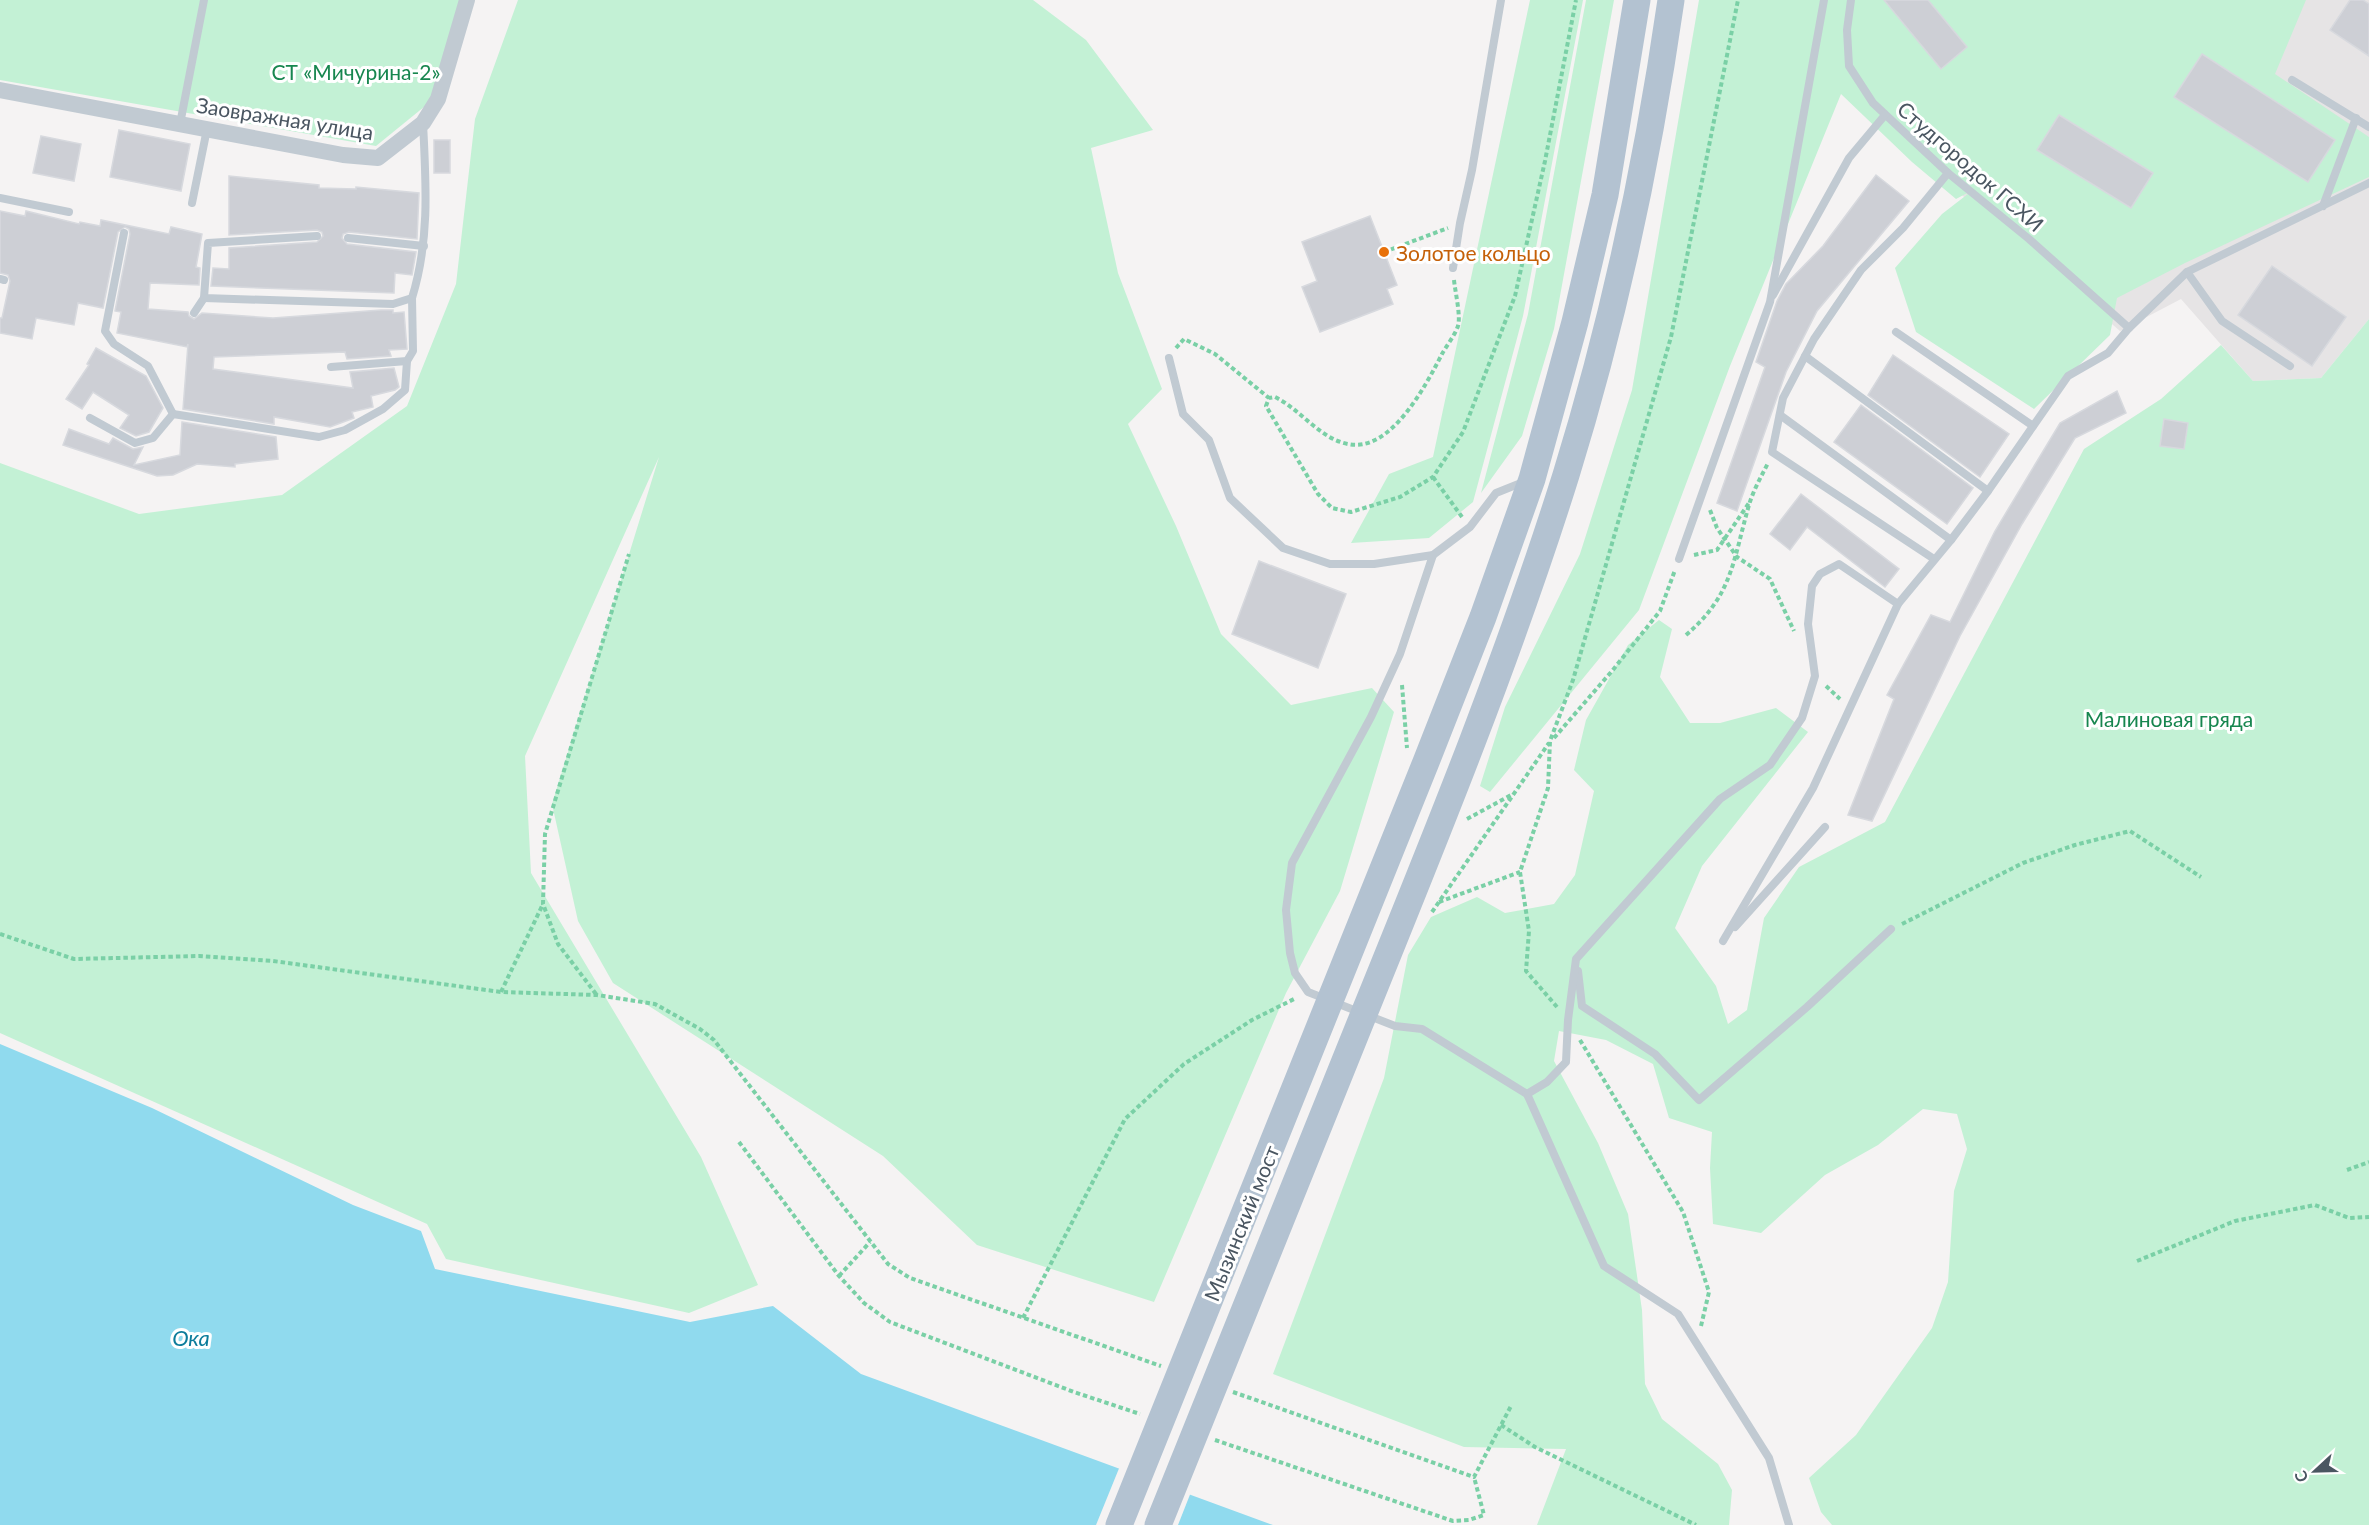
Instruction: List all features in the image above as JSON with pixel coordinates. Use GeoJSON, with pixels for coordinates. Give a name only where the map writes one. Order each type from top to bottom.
{"type":"FeatureCollection","features":[{"type":"Feature","properties":{"kind":"main road","name":"Мызинский мост"},"geometry":{"type":"LineString","coordinates":[[1119,1525],[1426,762],[1483,617],[1532,479],[1575,322],[1605,195],[1637,0]]}},
{"type":"Feature","properties":{"kind":"main road","name":"Мызинский мост"},"geometry":{"type":"LineString","coordinates":[[1158,1525],[1396,935],[1508,646],[1567,474],[1604,341],[1637,199],[1671,0]]}},
{"type":"Feature","properties":{"kind":"street","name":"Заовражная улица"},"geometry":{"type":"LineString","coordinates":[[0,90],[343,155],[378,158],[423,123],[438,99],[467,0]]}},
{"type":"Feature","properties":{"kind":"lane"},"geometry":{"type":"LineString","coordinates":[[180,124],[204,0]]}},
{"type":"Feature","properties":{"kind":"lane"},"geometry":{"type":"LineString","coordinates":[[1453,268],[1501,0]]}},
{"type":"Feature","properties":{"kind":"lane"},"geometry":{"type":"LineString","coordinates":[[1770,302],[1824,0]]}},
{"type":"Feature","properties":{"kind":"lane","name":"Студгородок ГСХИ"},"geometry":{"type":"LineString","coordinates":[[1851,0],[1847,30],[1849,66],[1873,103],[1948,173],[2029,239],[2129,328]]}},
{"type":"Feature","properties":{"kind":"lane"},"geometry":{"type":"LineString","coordinates":[[2292,80],[2369,127]]}},
{"type":"Feature","properties":{"kind":"lane"},"geometry":{"type":"LineString","coordinates":[[1679,558],[1770,302],[1849,158],[1885,115]]}},
{"type":"Feature","properties":{"kind":"lane"},"geometry":{"type":"LineString","coordinates":[[2323,206],[2356,118]]}},
{"type":"Feature","properties":{"kind":"lane"},"geometry":{"type":"LineString","coordinates":[[173,414],[320,437],[345,430],[382,409],[405,390],[407,361],[413,351],[412,298],[420,275],[427,224],[423,123]]}},
{"type":"Feature","properties":{"kind":"lane"},"geometry":{"type":"LineString","coordinates":[[192,204],[207,129]]}},
{"type":"Feature","properties":{"kind":"lane"},"geometry":{"type":"LineString","coordinates":[[1934,559],[1772,452],[1783,398],[1814,339],[1862,270],[1904,228],[1948,173]]}},
{"type":"Feature","properties":{"kind":"lane"},"geometry":{"type":"LineString","coordinates":[[1825,827],[1723,941],[1813,788],[1898,604],[1988,491],[2068,376],[2108,353],[2129,328],[2187,272],[2369,183]]}},
{"type":"Feature","properties":{"kind":"lane"},"geometry":{"type":"LineString","coordinates":[[0,198],[69,212]]}},
{"type":"Feature","properties":{"kind":"lane"},"geometry":{"type":"LineString","coordinates":[[124,233],[105,331],[114,344],[148,366],[173,414]]}},
{"type":"Feature","properties":{"kind":"lane"},"geometry":{"type":"LineString","coordinates":[[194,313],[204,298],[208,243],[317,236]]}},
{"type":"Feature","properties":{"kind":"lane"},"geometry":{"type":"LineString","coordinates":[[348,238],[424,246]]}},
{"type":"Feature","properties":{"kind":"lane"},"geometry":{"type":"LineString","coordinates":[[2187,272],[2222,321],[2290,366]]}},
{"type":"Feature","properties":{"kind":"lane"},"geometry":{"type":"LineString","coordinates":[[204,298],[393,304],[412,298]]}},
{"type":"Feature","properties":{"kind":"lane"},"geometry":{"type":"LineString","coordinates":[[1896,332],[2033,426]]}},
{"type":"Feature","properties":{"kind":"lane"},"geometry":{"type":"LineString","coordinates":[[1805,356],[1988,491]]}},
{"type":"Feature","properties":{"kind":"lane"},"geometry":{"type":"LineString","coordinates":[[1169,358],[1183,414],[1209,440],[1230,498],[1283,548],[1330,564],[1374,564],[1434,555],[1470,527],[1496,493],[1532,479]]}},
{"type":"Feature","properties":{"kind":"lane"},"geometry":{"type":"LineString","coordinates":[[331,367],[407,361]]}},
{"type":"Feature","properties":{"kind":"lane"},"geometry":{"type":"LineString","coordinates":[[90,418],[135,443],[153,438],[173,414]]}},
{"type":"Feature","properties":{"kind":"lane"},"geometry":{"type":"LineString","coordinates":[[1780,415],[1951,540]]}},
{"type":"Feature","properties":{"kind":"lane"},"geometry":{"type":"LineString","coordinates":[[1434,555],[1400,654],[1371,717],[1292,863],[1286,910],[1290,953],[1295,974],[1308,992],[1395,1026],[1422,1029],[1527,1094],[1604,1266],[1678,1314],[1769,1458],[1789,1525]]}},
{"type":"Feature","properties":{"kind":"lane"},"geometry":{"type":"LineString","coordinates":[[1527,1094],[1547,1082],[1566,1062],[1568,1020],[1576,959],[1720,799],[1770,765],[1802,718],[1815,676],[1808,624],[1812,586],[1820,574],[1839,564],[1898,604]]}},
{"type":"Feature","properties":{"kind":"lane"},"geometry":{"type":"LineString","coordinates":[[1576,959],[1582,1006],[1655,1054],[1700,1100],[1807,1007],[1891,929]]}},
{"type":"Feature","properties":{"kind":"path"},"geometry":{"type":"LineString","coordinates":[[1269,398],[1266,406],[1276,425],[1318,494],[1332,508],[1351,512],[1400,497],[1433,477],[1463,432],[1515,296],[1545,161],[1576,0]]}},
{"type":"Feature","properties":{"kind":"path"},"geometry":{"type":"LineString","coordinates":[[1697,1344],[1709,1292],[1683,1212],[1568,1020],[1526,971],[1529,932],[1520,872],[1548,788],[1550,741],[1573,680],[1671,337],[1738,0]]}},
{"type":"Feature","properties":{"kind":"path"},"geometry":{"type":"LineString","coordinates":[[1384,252],[1429,235]]}},
{"type":"Feature","properties":{"kind":"path"},"geometry":{"type":"LineString","coordinates":[[1169,358],[1184,339],[1215,354],[1269,398],[1275,397],[1286,402],[1326,434],[1349,444],[1372,442],[1397,424],[1426,384],[1458,325],[1453,268]]}},
{"type":"Feature","properties":{"kind":"path"},"geometry":{"type":"LineString","coordinates":[[1520,872],[1438,903],[1550,741],[1660,611],[1679,558],[1717,550],[1749,503],[1772,452]]}},
{"type":"Feature","properties":{"kind":"path"},"geometry":{"type":"LineString","coordinates":[[1433,477],[1470,527]]}},
{"type":"Feature","properties":{"kind":"path"},"geometry":{"type":"LineString","coordinates":[[1705,485],[1708,505],[1717,528],[1737,557]]}},
{"type":"Feature","properties":{"kind":"path"},"geometry":{"type":"LineString","coordinates":[[1686,634],[1702,621],[1721,597],[1737,557],[1749,503]]}},
{"type":"Feature","properties":{"kind":"path"},"geometry":{"type":"LineString","coordinates":[[597,995],[558,944],[543,904],[545,834],[629,554]]}},
{"type":"Feature","properties":{"kind":"path"},"geometry":{"type":"LineString","coordinates":[[1400,654],[1406,748],[1426,762]]}},
{"type":"Feature","properties":{"kind":"path"},"geometry":{"type":"LineString","coordinates":[[1461,822],[1514,793]]}},
{"type":"Feature","properties":{"kind":"path"},"geometry":{"type":"LineString","coordinates":[[1891,929],[2023,863],[2075,845],[2130,831],[2201,877]]}},
{"type":"Feature","properties":{"kind":"path"},"geometry":{"type":"LineString","coordinates":[[501,992],[543,904]]}},
{"type":"Feature","properties":{"kind":"path"},"geometry":{"type":"LineString","coordinates":[[0,934],[74,959],[199,956],[273,961],[501,992],[597,995],[655,1004],[700,1029],[714,1040],[888,1264],[910,1278],[1170,1369]]}},
{"type":"Feature","properties":{"kind":"path"},"geometry":{"type":"LineString","coordinates":[[1023,1318],[1125,1119],[1184,1064],[1252,1020],[1308,992]]}},
{"type":"Feature","properties":{"kind":"path"},"geometry":{"type":"LineString","coordinates":[[739,1142],[839,1276],[870,1242]]}},
{"type":"Feature","properties":{"kind":"path"},"geometry":{"type":"LineString","coordinates":[[2347,1170],[2369,1162]]}},
{"type":"Feature","properties":{"kind":"path"},"geometry":{"type":"LineString","coordinates":[[2137,1261],[2235,1221],[2315,1204],[2349,1218],[2369,1217]]}},
{"type":"Feature","properties":{"kind":"path"},"geometry":{"type":"LineString","coordinates":[[1226,1389],[1474,1477]]}},
{"type":"Feature","properties":{"kind":"path"},"geometry":{"type":"LineString","coordinates":[[1484,1515],[1474,1477],[1511,1406]]}},
{"type":"Feature","properties":{"kind":"path"},"geometry":{"type":"LineString","coordinates":[[1501,1425],[1535,1447],[1696,1525]]}},
{"type":"Feature","properties":{"kind":"shaded area"},"geometry":{"type":"Polygon","coordinates":[[[1844,0],[2369,0],[2369,319],[2321,378],[2253,381],[2181,299],[2120,331],[1856,104],[1844,0]]]}},
{"type":"Feature","properties":{"kind":"green space","name":"СТ «Мичурина-2»"},"geometry":{"type":"Polygon","coordinates":[[[0,0],[463,0],[435,98],[376,146],[0,80],[0,0]]]}},
{"type":"Feature","properties":{"kind":"green space"},"geometry":{"type":"Polygon","coordinates":[[[518,0],[1033,0],[1086,40],[1153,130],[1091,148],[1118,273],[1162,389],[1128,424],[1176,526],[1221,634],[1291,705],[1372,688],[1394,712],[1340,891],[1286,993],[1154,1302],[977,1245],[883,1156],[613,983],[578,921],[552,804],[659,457],[525,756],[531,873],[701,1157],[758,1285],[689,1313],[446,1259],[427,1224],[0,1033],[0,463],[139,514],[282,495],[407,406],[456,284],[475,119],[518,0]]]}},
{"type":"Feature","properties":{"kind":"green space"},"geometry":{"type":"Polygon","coordinates":[[[1530,0],[1583,0],[1523,316],[1473,502],[1429,538],[1351,543],[1389,474],[1433,457],[1530,0]]]}},
{"type":"Feature","properties":{"kind":"green space"},"geometry":{"type":"Polygon","coordinates":[[[1586,0],[1614,0],[1554,329],[1522,436],[1481,493],[1528,314],[1586,0]]]}},
{"type":"Feature","properties":{"kind":"green space"},"geometry":{"type":"Polygon","coordinates":[[[1699,0],[2306,0],[2275,74],[2369,137],[2369,177],[2185,263],[2117,298],[2110,335],[2034,409],[1916,332],[1895,268],[1942,214],[1973,190],[1956,199],[1912,162],[1841,94],[1730,366],[1639,610],[1490,792],[1480,786],[1505,707],[1580,554],[1632,390],[1699,0]]]}},
{"type":"Feature","properties":{"kind":"green space","name":"Малиновая гряда"},"geometry":{"type":"Polygon","coordinates":[[[2369,319],[2369,1525],[1832,1525],[1821,1512],[1809,1478],[1856,1435],[1932,1328],[1948,1282],[1954,1191],[1967,1149],[1957,1114],[1923,1109],[1878,1145],[1825,1175],[1761,1233],[1713,1224],[1710,1168],[1712,1132],[1669,1118],[1653,1064],[1606,1040],[1559,1031],[1554,1061],[1598,1143],[1628,1214],[1642,1310],[1645,1384],[1662,1419],[1718,1464],[1732,1490],[1729,1525],[1537,1525],[1566,1449],[1464,1447],[1273,1374],[1384,1078],[1408,955],[1431,917],[1477,897],[1505,913],[1554,904],[1575,875],[1594,791],[1574,770],[1586,720],[1628,645],[1659,620],[1672,629],[1660,677],[1690,723],[1720,723],[1776,708],[1808,732],[1702,866],[1675,928],[1716,986],[1728,1024],[1747,1010],[1764,918],[1799,867],[1885,822],[2084,449],[2161,399],[2221,345],[2253,381],[2321,378],[2369,319]]]}},
{"type":"Feature","properties":{"kind":"water","name":"Ока"},"geometry":{"type":"Polygon","coordinates":[[[0,1044],[152,1108],[353,1205],[421,1231],[435,1269],[690,1322],[773,1306],[861,1374],[1273,1525],[0,1525],[0,1044]]]}},
{"type":"Feature","properties":{"kind":"pier"},"geometry":{"type":"Polygon","coordinates":[[[1120,1466],[1191,1492],[1178,1525],[1096,1525],[1120,1466]]]}},
{"type":"Feature","properties":{"kind":"building"},"geometry":{"type":"Polygon","coordinates":[[[1884,0],[1928,0],[1967,47],[1941,69],[1884,0]]]}},
{"type":"Feature","properties":{"kind":"building"},"geometry":{"type":"Polygon","coordinates":[[[2350,0],[2363,0],[2369,4],[2369,56],[2330,30],[2350,0]]]}},
{"type":"Feature","properties":{"kind":"building"},"geometry":{"type":"Polygon","coordinates":[[[2202,54],[2335,140],[2308,182],[2174,97],[2202,54]]]}},
{"type":"Feature","properties":{"kind":"building"},"geometry":{"type":"Polygon","coordinates":[[[2059,115],[2153,173],[2131,208],[2037,150],[2059,115]]]}},
{"type":"Feature","properties":{"kind":"building"},"geometry":{"type":"Polygon","coordinates":[[[119,130],[190,144],[181,191],[110,177],[119,130]]]}},
{"type":"Feature","properties":{"kind":"building"},"geometry":{"type":"Polygon","coordinates":[[[41,136],[81,144],[74,181],[33,173],[41,136]]]}},
{"type":"Feature","properties":{"kind":"building"},"geometry":{"type":"Polygon","coordinates":[[[434,140],[450,140],[450,173],[434,173],[434,140]]]}},
{"type":"Feature","properties":{"kind":"building"},"geometry":{"type":"Polygon","coordinates":[[[1876,175],[1909,201],[1817,311],[1786,372],[1737,511],[1717,503],[1765,367],[1756,362],[1777,301],[1786,284],[1823,246],[1876,175]]]}},
{"type":"Feature","properties":{"kind":"building"},"geometry":{"type":"Polygon","coordinates":[[[229,176],[319,185],[319,188],[356,189],[356,187],[419,193],[417,239],[349,232],[343,234],[342,238],[347,244],[416,252],[412,275],[395,273],[394,293],[211,286],[213,268],[229,269],[229,248],[317,242],[323,236],[322,232],[317,230],[229,235],[229,176]]]}},
{"type":"Feature","properties":{"kind":"building"},"geometry":{"type":"Polygon","coordinates":[[[0,211],[25,216],[26,211],[79,224],[80,222],[100,226],[101,220],[169,234],[171,227],[202,234],[196,267],[200,268],[199,285],[150,283],[148,309],[188,312],[189,316],[194,319],[202,313],[273,318],[381,310],[393,310],[393,313],[404,312],[407,349],[389,350],[391,356],[347,359],[345,352],[214,357],[213,369],[353,388],[350,372],[394,368],[399,387],[371,396],[373,407],[352,412],[354,418],[330,427],[274,417],[274,424],[183,409],[188,344],[187,347],[117,333],[121,312],[115,311],[130,234],[129,229],[125,227],[118,232],[103,308],[78,303],[74,325],[36,318],[32,339],[0,333],[0,318],[2,318],[10,281],[8,275],[0,273],[0,211]]]}},
{"type":"Feature","properties":{"kind":"building"},"geometry":{"type":"Polygon","coordinates":[[[1370,216],[1397,285],[1387,289],[1393,304],[1320,332],[1302,287],[1317,281],[1302,242],[1370,216]]]}},
{"type":"Feature","properties":{"kind":"building"},"geometry":{"type":"Polygon","coordinates":[[[2272,266],[2346,317],[2312,366],[2238,315],[2272,266]]]}},
{"type":"Feature","properties":{"kind":"building"},"geometry":{"type":"Polygon","coordinates":[[[96,348],[146,376],[163,408],[149,432],[136,436],[120,428],[129,415],[93,392],[82,409],[66,399],[89,365],[87,364],[96,348]]]}},
{"type":"Feature","properties":{"kind":"building"},"geometry":{"type":"Polygon","coordinates":[[[1893,355],[2009,434],[1980,477],[1868,395],[1893,355]]]}},
{"type":"Feature","properties":{"kind":"building"},"geometry":{"type":"Polygon","coordinates":[[[2117,391],[2126,413],[2075,438],[2022,524],[1960,636],[1872,821],[1848,815],[1894,699],[1887,695],[1931,615],[1950,622],[1995,531],[2060,423],[2117,391]]]}},
{"type":"Feature","properties":{"kind":"building"},"geometry":{"type":"Polygon","coordinates":[[[1861,405],[1973,488],[1947,524],[1834,442],[1861,405]]]}},
{"type":"Feature","properties":{"kind":"building"},"geometry":{"type":"Polygon","coordinates":[[[2164,419],[2188,423],[2184,449],[2160,446],[2164,419]]]}},
{"type":"Feature","properties":{"kind":"building"},"geometry":{"type":"Polygon","coordinates":[[[182,422],[276,437],[278,459],[235,464],[235,467],[197,464],[173,475],[157,476],[63,445],[69,429],[109,444],[113,438],[133,449],[143,447],[134,465],[180,455],[182,422]]]}},
{"type":"Feature","properties":{"kind":"building"},"geometry":{"type":"Polygon","coordinates":[[[1801,494],[1899,569],[1885,587],[1807,527],[1790,550],[1770,534],[1801,494]]]}},
{"type":"Feature","properties":{"kind":"building"},"geometry":{"type":"Polygon","coordinates":[[[1259,561],[1346,594],[1318,668],[1232,634],[1259,561]]]}},
{"type":"Feature","properties":{"kind":"place","name":"Золотое кольцо"},"geometry":{"type":"Point","coordinates":[1384,252]}}]}
